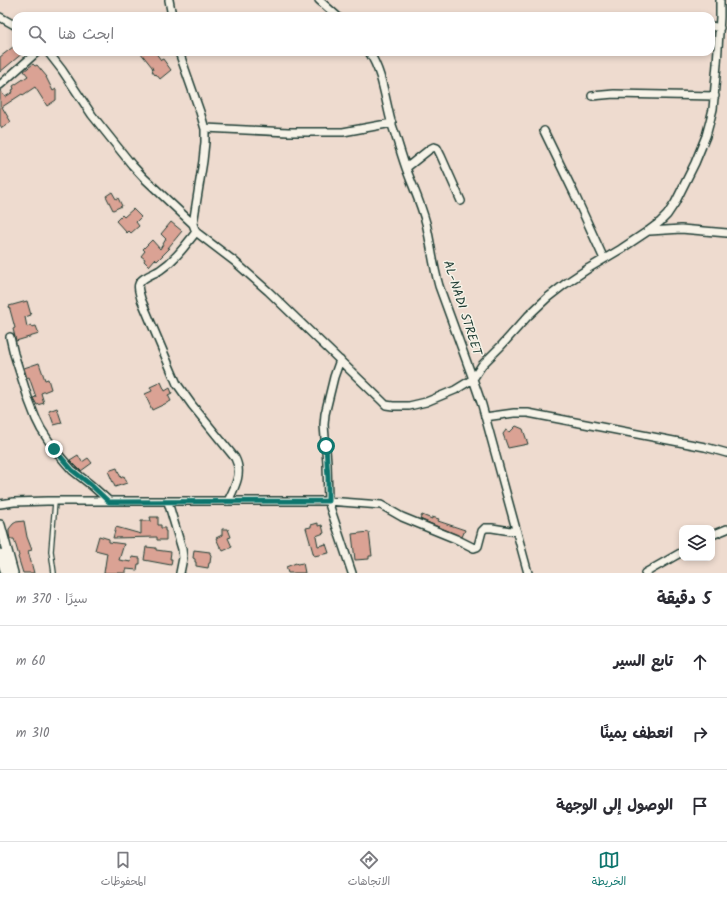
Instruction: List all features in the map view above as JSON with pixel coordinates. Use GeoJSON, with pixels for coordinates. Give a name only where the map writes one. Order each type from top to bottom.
{"type":"FeatureCollection","features":[{"type":"Feature","properties":{"kind":"street"},"geometry":{"type":"LineString","coordinates":[[169,0],[171,12]]}},
{"type":"Feature","properties":{"kind":"street"},"geometry":{"type":"LineString","coordinates":[[319,0],[332,12]]}},
{"type":"Feature","properties":{"kind":"street"},"geometry":{"type":"LineString","coordinates":[[51,56],[92,115],[122,153],[144,178],[193,224],[196,232],[246,272],[284,306],[386,405],[409,406],[426,402],[455,390],[473,379],[482,365],[547,298],[604,258],[621,249],[648,231],[660,222],[669,212],[686,184],[695,163],[706,136],[713,109],[720,28],[720,0]]}},
{"type":"Feature","properties":{"kind":"street"},"geometry":{"type":"LineString","coordinates":[[0,17],[12,24]]}},
{"type":"Feature","properties":{"kind":"street"},"geometry":{"type":"LineString","coordinates":[[715,27],[720,28]]}},
{"type":"Feature","properties":{"kind":"street"},"geometry":{"type":"LineString","coordinates":[[0,85],[33,56]]}},
{"type":"Feature","properties":{"kind":"street"},"geometry":{"type":"LineString","coordinates":[[180,56],[205,128],[204,155],[193,224]]}},
{"type":"Feature","properties":{"kind":"street","name":"AL-NADI STREET"},"geometry":{"type":"LineString","coordinates":[[372,56],[380,77],[406,168],[420,202],[439,286],[473,379],[485,417],[528,573]]}},
{"type":"Feature","properties":{"kind":"street"},"geometry":{"type":"LineString","coordinates":[[592,96],[614,94],[715,96]]}},
{"type":"Feature","properties":{"kind":"street"},"geometry":{"type":"LineString","coordinates":[[205,128],[288,132],[343,132],[392,123]]}},
{"type":"Feature","properties":{"kind":"street"},"geometry":{"type":"LineString","coordinates":[[544,131],[604,258]]}},
{"type":"Feature","properties":{"kind":"street"},"geometry":{"type":"LineString","coordinates":[[406,168],[430,149],[434,147],[437,148],[462,201]]}},
{"type":"Feature","properties":{"kind":"street"},"geometry":{"type":"LineString","coordinates":[[648,231],[681,229],[727,233]]}},
{"type":"Feature","properties":{"kind":"street"},"geometry":{"type":"LineString","coordinates":[[196,232],[170,263],[141,282],[139,290],[141,299],[174,377],[192,405],[232,454],[238,465],[239,471],[237,482],[228,501]]}},
{"type":"Feature","properties":{"kind":"street"},"geometry":{"type":"LineString","coordinates":[[10,337],[29,401],[41,429],[64,462],[109,502]]}},
{"type":"Feature","properties":{"kind":"street"},"geometry":{"type":"LineString","coordinates":[[340,360],[334,377],[325,414],[324,425],[328,501],[352,573]]}},
{"type":"Feature","properties":{"kind":"street"},"geometry":{"type":"LineString","coordinates":[[485,417],[514,413],[546,415],[608,429],[705,447],[727,453]]}},
{"type":"Feature","properties":{"kind":"street"},"geometry":{"type":"LineString","coordinates":[[0,504],[14,502],[328,501],[381,505],[402,517],[474,548],[478,546],[484,528],[517,532]]}},
{"type":"Feature","properties":{"kind":"street"},"geometry":{"type":"LineString","coordinates":[[168,502],[182,549],[183,558],[180,573]]}},
{"type":"Feature","properties":{"kind":"street"},"geometry":{"type":"LineString","coordinates":[[0,525],[13,573]]}},
{"type":"Feature","properties":{"kind":"street"},"geometry":{"type":"LineString","coordinates":[[715,535],[727,529]]}},
{"type":"Feature","properties":{"kind":"street"},"geometry":{"type":"LineString","coordinates":[[0,554],[6,573]]}},
{"type":"Feature","properties":{"kind":"street"},"geometry":{"type":"LineString","coordinates":[[645,573],[679,554]]}},
{"type":"Feature","properties":{"kind":"lane"},"geometry":{"type":"LineString","coordinates":[[54,573],[51,551],[55,502]]}},
{"type":"Feature","properties":{"kind":"building"},"geometry":{"type":"Polygon","coordinates":[[[12,48],[12,56],[19,56],[0,72],[0,57],[12,48]]]}},
{"type":"Feature","properties":{"kind":"building"},"geometry":{"type":"Polygon","coordinates":[[[143,56],[158,56],[161,60],[163,59],[171,70],[160,79],[152,71],[152,67],[143,56]]]}},
{"type":"Feature","properties":{"kind":"building"},"geometry":{"type":"Polygon","coordinates":[[[33,64],[35,66],[37,65],[47,77],[53,91],[56,89],[56,100],[47,106],[35,87],[2,107],[11,122],[2,128],[0,125],[0,90],[5,97],[13,92],[13,86],[28,76],[24,71],[33,64]]]}},
{"type":"Feature","properties":{"kind":"building"},"geometry":{"type":"Polygon","coordinates":[[[112,192],[116,199],[118,198],[122,206],[113,210],[106,196],[112,192]]]}},
{"type":"Feature","properties":{"kind":"building"},"geometry":{"type":"Polygon","coordinates":[[[133,209],[141,217],[136,222],[139,226],[131,233],[129,231],[127,233],[116,221],[122,215],[124,217],[133,209]]]}},
{"type":"Feature","properties":{"kind":"building"},"geometry":{"type":"Polygon","coordinates":[[[171,222],[182,231],[168,248],[170,248],[157,261],[155,259],[149,266],[144,261],[145,259],[141,256],[145,251],[143,249],[152,240],[160,249],[166,239],[161,234],[171,222]]]}},
{"type":"Feature","properties":{"kind":"building"},"geometry":{"type":"Polygon","coordinates":[[[27,301],[31,315],[25,317],[27,327],[31,325],[32,327],[36,326],[39,334],[16,341],[13,329],[15,328],[9,306],[27,301]]]}},
{"type":"Feature","properties":{"kind":"building"},"geometry":{"type":"Polygon","coordinates":[[[39,363],[45,380],[48,379],[51,389],[41,393],[44,403],[37,405],[33,398],[36,397],[29,377],[27,378],[24,368],[39,363]]]}},
{"type":"Feature","properties":{"kind":"building"},"geometry":{"type":"Polygon","coordinates":[[[161,382],[165,391],[170,388],[172,393],[168,395],[171,401],[152,410],[145,394],[152,391],[150,387],[161,382]]]}},
{"type":"Feature","properties":{"kind":"building"},"geometry":{"type":"Polygon","coordinates":[[[57,408],[62,423],[54,425],[49,411],[57,408]]]}},
{"type":"Feature","properties":{"kind":"building"},"geometry":{"type":"Polygon","coordinates":[[[516,426],[523,429],[528,444],[508,448],[503,434],[506,430],[510,432],[516,426]]]}},
{"type":"Feature","properties":{"kind":"building"},"geometry":{"type":"Polygon","coordinates":[[[78,455],[82,462],[88,458],[92,463],[81,471],[70,460],[78,455]]]}},
{"type":"Feature","properties":{"kind":"building"},"geometry":{"type":"Polygon","coordinates":[[[117,468],[121,478],[124,476],[127,483],[115,487],[108,471],[117,468]]]}},
{"type":"Feature","properties":{"kind":"building"},"geometry":{"type":"Polygon","coordinates":[[[422,515],[432,519],[432,517],[439,519],[438,521],[465,530],[462,537],[420,519],[422,515]]]}},
{"type":"Feature","properties":{"kind":"building"},"geometry":{"type":"Polygon","coordinates":[[[150,517],[158,517],[158,525],[161,525],[161,528],[165,528],[166,540],[157,540],[157,537],[113,538],[116,527],[141,534],[141,521],[151,521],[150,517]]]}},
{"type":"Feature","properties":{"kind":"building"},"geometry":{"type":"Polygon","coordinates":[[[24,521],[27,537],[32,550],[28,551],[34,573],[23,573],[14,539],[10,539],[9,534],[9,529],[13,524],[24,521]]]}},
{"type":"Feature","properties":{"kind":"building"},"geometry":{"type":"Polygon","coordinates":[[[318,523],[318,526],[322,525],[324,533],[316,536],[318,546],[326,544],[329,553],[314,556],[306,528],[318,523]]]}},
{"type":"Feature","properties":{"kind":"building"},"geometry":{"type":"Polygon","coordinates":[[[222,529],[228,529],[231,537],[228,538],[232,547],[223,551],[216,538],[222,535],[222,529]]]}},
{"type":"Feature","properties":{"kind":"building"},"geometry":{"type":"Polygon","coordinates":[[[369,532],[372,556],[369,556],[369,559],[355,560],[352,534],[369,532]]]}},
{"type":"Feature","properties":{"kind":"building"},"geometry":{"type":"Polygon","coordinates":[[[99,536],[109,539],[109,542],[124,544],[119,560],[131,562],[132,557],[140,558],[140,564],[138,564],[137,570],[126,569],[126,573],[104,573],[107,553],[95,550],[99,536]]]}},
{"type":"Feature","properties":{"kind":"building"},"geometry":{"type":"Polygon","coordinates":[[[146,547],[171,552],[171,565],[144,560],[146,547]]]}},
{"type":"Feature","properties":{"kind":"building"},"geometry":{"type":"Polygon","coordinates":[[[194,550],[210,552],[210,563],[208,568],[196,566],[195,559],[193,558],[194,550]]]}},
{"type":"Feature","properties":{"kind":"building"},"geometry":{"type":"Polygon","coordinates":[[[296,563],[303,563],[305,573],[288,573],[286,567],[296,563]]]}},
{"type":"Feature","properties":{"kind":"route"},"geometry":{"type":"LineString","coordinates":[[54,449],[72,470],[109,502],[328,501],[326,446]]}}]}
